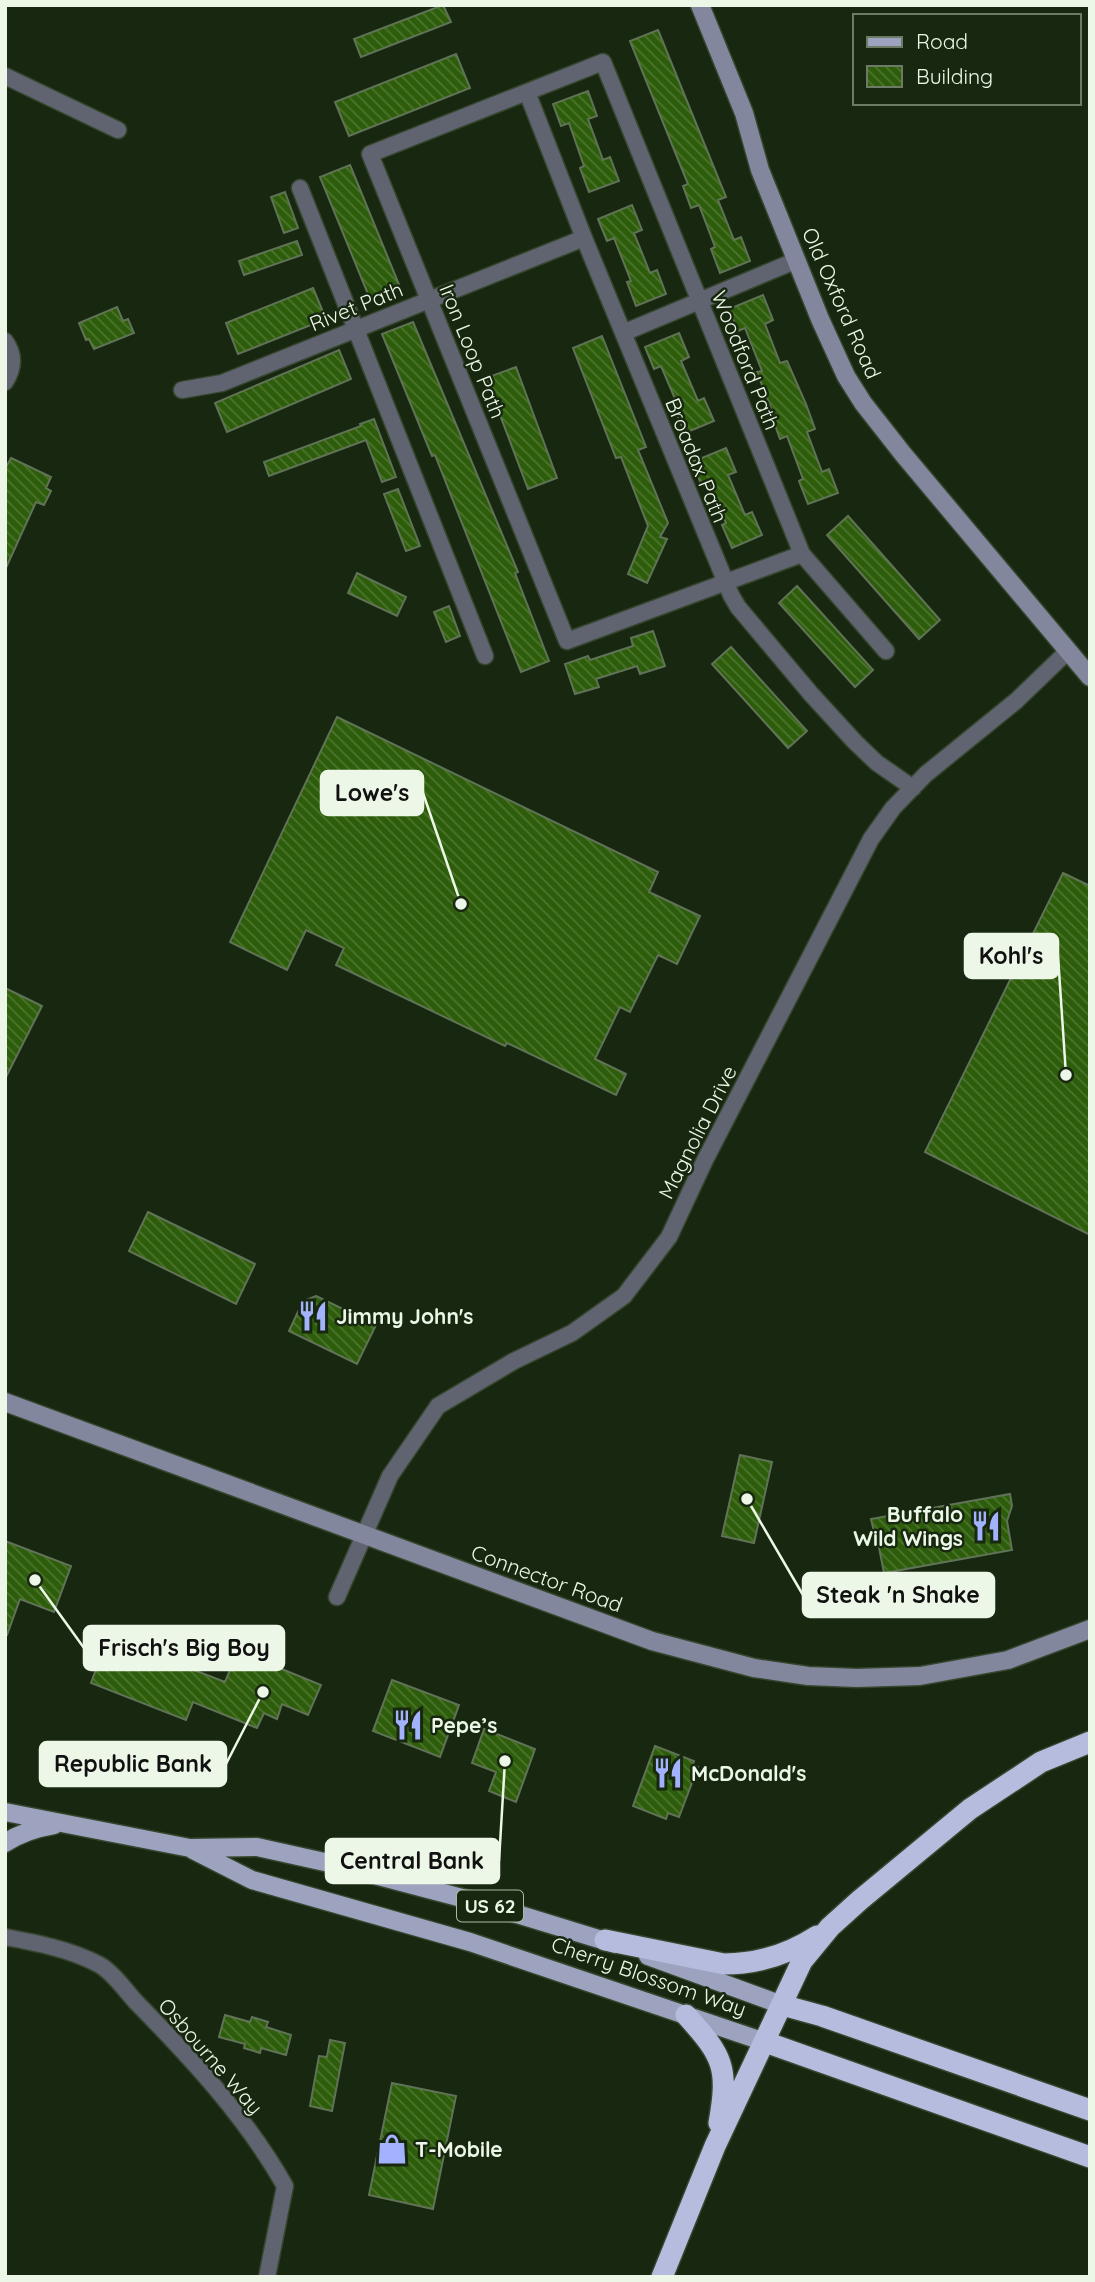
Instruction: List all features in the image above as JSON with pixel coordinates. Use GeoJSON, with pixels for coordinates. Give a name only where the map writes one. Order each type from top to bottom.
{"type":"FeatureCollection","features":[{"type":"Feature","properties":{"kind":"highway"},"geometry":{"type":"LineString","coordinates":[[662,2277],[715,2146],[802,1961],[830,1927],[970,1809],[1041,1762],[1090,1742]]}},
{"type":"Feature","properties":{"kind":"highway"},"geometry":{"type":"LineString","coordinates":[[605,1940],[724,1964],[740,1964],[787,1952],[830,1927]]}},
{"type":"Feature","properties":{"kind":"highway","name":"Cherry Blossom Way"},"geometry":{"type":"LineString","coordinates":[[782,2005],[834,2020],[1090,2110]]}},
{"type":"Feature","properties":{"kind":"highway"},"geometry":{"type":"LineString","coordinates":[[686,2015],[713,2045],[724,2074],[723,2099],[715,2146]]}},
{"type":"Feature","properties":{"kind":"highway","name":"Cherry Blossom Way"},"geometry":{"type":"LineString","coordinates":[[765,2042],[1090,2157]]}},
{"type":"Feature","properties":{"kind":"main road","name":"Old Oxford Road"},"geometry":{"type":"LineString","coordinates":[[700,5],[744,113],[760,170],[846,376],[863,403],[1090,677]]}},
{"type":"Feature","properties":{"kind":"main road","name":"Connector Road"},"geometry":{"type":"LineString","coordinates":[[5,1402],[652,1641],[754,1668],[808,1676],[920,1676],[1007,1660],[1090,1629]]}},
{"type":"Feature","properties":{"kind":"main road","name":"Cherry Blossom Way"},"geometry":{"type":"LineString","coordinates":[[5,1812],[190,1848],[257,1847],[282,1852],[481,1903],[605,1940],[782,2005]]}},
{"type":"Feature","properties":{"kind":"main road"},"geometry":{"type":"LineString","coordinates":[[5,1843],[15,1836],[38,1828],[63,1824]]}},
{"type":"Feature","properties":{"kind":"main road","name":"Cherry Blossom Way"},"geometry":{"type":"LineString","coordinates":[[190,1848],[252,1880],[470,1942],[765,2042]]}},
{"type":"Feature","properties":{"kind":"street","name":"Iron Loop Path"},"geometry":{"type":"LineString","coordinates":[[603,62],[370,153],[567,641],[725,584]]}},
{"type":"Feature","properties":{"kind":"street","name":"Woodford Path"},"geometry":{"type":"LineString","coordinates":[[603,62],[802,554],[886,651]]}},
{"type":"Feature","properties":{"kind":"street"},"geometry":{"type":"LineString","coordinates":[[5,76],[118,130]]}},
{"type":"Feature","properties":{"kind":"street","name":"Broadax Path"},"geometry":{"type":"LineString","coordinates":[[527,92],[725,584],[738,607],[846,733],[877,763],[913,788]]}},
{"type":"Feature","properties":{"kind":"street"},"geometry":{"type":"LineString","coordinates":[[300,188],[485,656]]}},
{"type":"Feature","properties":{"kind":"street","name":"Rivet Path"},"geometry":{"type":"LineString","coordinates":[[183,390],[222,383],[584,238]]}},
{"type":"Feature","properties":{"kind":"street"},"geometry":{"type":"LineString","coordinates":[[623,333],[797,260]]}},
{"type":"Feature","properties":{"kind":"street"},"geometry":{"type":"LineString","coordinates":[[5,341],[12,351],[13,364],[5,382]]}},
{"type":"Feature","properties":{"kind":"street"},"geometry":{"type":"LineString","coordinates":[[725,584],[802,554]]}},
{"type":"Feature","properties":{"kind":"street","name":"Magnolia Drive"},"geometry":{"type":"LineString","coordinates":[[337,1597],[390,1475],[438,1406],[514,1361],[572,1333],[624,1296],[669,1237],[705,1160],[871,839],[893,808],[926,774],[1016,701],[1068,652]]}},
{"type":"Feature","properties":{"kind":"street","name":"Osbourne Way"},"geometry":{"type":"LineString","coordinates":[[5,1937],[56,1947],[101,1965],[186,2053],[224,2099],[272,2162],[285,2186],[267,2277]]}},
{"type":"Feature","properties":{"kind":"building"},"geometry":{"type":"Polygon","coordinates":[[[443,5],[451,22],[361,57],[354,39],[443,5]]]}},
{"type":"Feature","properties":{"kind":"building"},"geometry":{"type":"Polygon","coordinates":[[[658,30],[726,197],[718,200],[734,240],[741,237],[750,261],[720,273],[711,249],[715,247],[699,205],[691,208],[683,186],[688,184],[630,41],[658,30]]]}},
{"type":"Feature","properties":{"kind":"building"},"geometry":{"type":"Polygon","coordinates":[[[456,54],[470,88],[349,136],[335,102],[456,54]]]}},
{"type":"Feature","properties":{"kind":"building"},"geometry":{"type":"Polygon","coordinates":[[[588,91],[597,116],[588,119],[603,160],[610,157],[619,181],[589,192],[580,168],[584,166],[569,123],[561,126],[553,104],[588,91]]]}},
{"type":"Feature","properties":{"kind":"building"},"geometry":{"type":"Polygon","coordinates":[[[350,165],[400,287],[370,299],[320,177],[350,165]]]}},
{"type":"Feature","properties":{"kind":"building"},"geometry":{"type":"Polygon","coordinates":[[[285,192],[298,228],[284,233],[271,197],[285,192]]]}},
{"type":"Feature","properties":{"kind":"building"},"geometry":{"type":"Polygon","coordinates":[[[632,205],[642,230],[634,233],[650,273],[657,270],[666,294],[636,306],[627,282],[631,281],[614,238],[607,241],[598,219],[632,205]]]}},
{"type":"Feature","properties":{"kind":"building"},"geometry":{"type":"Polygon","coordinates":[[[297,241],[302,255],[244,275],[239,261],[297,241]]]}},
{"type":"Feature","properties":{"kind":"building"},"geometry":{"type":"Polygon","coordinates":[[[313,288],[326,319],[238,354],[226,323],[313,288]]]}},
{"type":"Feature","properties":{"kind":"building"},"geometry":{"type":"Polygon","coordinates":[[[763,295],[773,320],[765,324],[780,363],[787,361],[806,404],[815,429],[807,432],[822,472],[829,469],[838,493],[808,504],[799,481],[803,479],[787,436],[780,439],[772,417],[774,416],[757,372],[762,371],[745,328],[738,331],[729,309],[763,295]]]}},
{"type":"Feature","properties":{"kind":"building"},"geometry":{"type":"Polygon","coordinates":[[[117,307],[123,321],[128,319],[134,333],[94,349],[89,339],[86,340],[79,323],[117,307]]]}},
{"type":"Feature","properties":{"kind":"building"},"geometry":{"type":"Polygon","coordinates":[[[413,322],[518,572],[515,573],[549,661],[521,672],[435,455],[432,456],[382,334],[413,322]]]}},
{"type":"Feature","properties":{"kind":"building"},"geometry":{"type":"Polygon","coordinates":[[[679,333],[689,357],[681,361],[698,401],[704,398],[714,421],[685,433],[675,410],[679,408],[661,366],[654,369],[645,347],[679,333]]]}},
{"type":"Feature","properties":{"kind":"building"},"geometry":{"type":"Polygon","coordinates":[[[602,336],[646,447],[638,450],[668,523],[660,537],[667,539],[647,583],[628,574],[648,526],[621,457],[616,458],[573,348],[602,336]]]}},
{"type":"Feature","properties":{"kind":"building"},"geometry":{"type":"Polygon","coordinates":[[[339,350],[351,379],[227,432],[215,403],[339,350]]]}},
{"type":"Feature","properties":{"kind":"building"},"geometry":{"type":"Polygon","coordinates":[[[516,367],[557,478],[528,489],[486,378],[516,367]]]}},
{"type":"Feature","properties":{"kind":"building"},"geometry":{"type":"Polygon","coordinates":[[[374,419],[396,477],[382,482],[366,440],[269,476],[264,462],[374,419]]]}},
{"type":"Feature","properties":{"kind":"building"},"geometry":{"type":"Polygon","coordinates":[[[726,448],[736,472],[728,475],[745,515],[752,512],[762,535],[732,548],[722,525],[726,523],[709,481],[701,484],[692,462],[726,448]]]}},
{"type":"Feature","properties":{"kind":"building"},"geometry":{"type":"Polygon","coordinates":[[[11,458],[51,477],[46,488],[51,491],[44,505],[36,502],[5,570],[5,469],[11,458]]]}},
{"type":"Feature","properties":{"kind":"building"},"geometry":{"type":"Polygon","coordinates":[[[398,489],[420,546],[406,551],[384,494],[398,489]]]}},
{"type":"Feature","properties":{"kind":"building"},"geometry":{"type":"Polygon","coordinates":[[[848,516],[940,620],[919,639],[827,535],[848,516]]]}},
{"type":"Feature","properties":{"kind":"building"},"geometry":{"type":"Polygon","coordinates":[[[357,573],[406,597],[397,616],[348,593],[357,573]]]}},
{"type":"Feature","properties":{"kind":"building"},"geometry":{"type":"Polygon","coordinates":[[[797,586],[873,670],[855,687],[779,603],[797,586]]]}},
{"type":"Feature","properties":{"kind":"building"},"geometry":{"type":"Polygon","coordinates":[[[449,606],[460,636],[446,642],[434,612],[449,606]]]}},
{"type":"Feature","properties":{"kind":"building"},"geometry":{"type":"Polygon","coordinates":[[[653,631],[665,666],[640,674],[637,666],[596,679],[599,687],[575,694],[565,664],[588,656],[590,660],[633,646],[631,638],[653,631]]]}},
{"type":"Feature","properties":{"kind":"building"},"geometry":{"type":"Polygon","coordinates":[[[731,647],[807,731],[788,748],[712,664],[731,647]]]}},
{"type":"Feature","properties":{"kind":"building"},"geometry":{"type":"Polygon","coordinates":[[[337,717],[658,872],[649,892],[700,916],[677,964],[658,955],[630,1012],[620,1007],[595,1059],[626,1074],[616,1095],[507,1043],[505,1046],[336,965],[344,948],[306,930],[287,970],[230,942],[337,717]]]}},
{"type":"Feature","properties":{"kind":"building"},"geometry":{"type":"Polygon","coordinates":[[[1063,873],[1090,886],[1090,1235],[925,1152],[1063,873]]]}},
{"type":"Feature","properties":{"kind":"building"},"geometry":{"type":"Polygon","coordinates":[[[5,988],[42,1006],[5,1079],[5,988]]]}},
{"type":"Feature","properties":{"kind":"building"},"geometry":{"type":"Polygon","coordinates":[[[148,1212],[255,1264],[236,1304],[129,1251],[148,1212]]]}},
{"type":"Feature","properties":{"kind":"building"},"geometry":{"type":"Polygon","coordinates":[[[316,1296],[376,1325],[357,1364],[289,1331],[303,1301],[316,1296]]]}},
{"type":"Feature","properties":{"kind":"building"},"geometry":{"type":"Polygon","coordinates":[[[740,1455],[772,1462],[754,1543],[722,1536],[740,1455]]]}},
{"type":"Feature","properties":{"kind":"building"},"geometry":{"type":"Polygon","coordinates":[[[1010,1494],[1012,1506],[1007,1521],[1012,1550],[884,1573],[871,1519],[1010,1494]]]}},
{"type":"Feature","properties":{"kind":"building"},"geometry":{"type":"Polygon","coordinates":[[[5,1541],[71,1566],[54,1612],[20,1599],[7,1635],[5,1635],[5,1541]]]}},
{"type":"Feature","properties":{"kind":"building"},"geometry":{"type":"Polygon","coordinates":[[[108,1637],[225,1682],[238,1651],[321,1685],[308,1715],[282,1704],[277,1719],[264,1713],[257,1728],[193,1702],[186,1720],[91,1683],[108,1637]]]}},
{"type":"Feature","properties":{"kind":"building"},"geometry":{"type":"Polygon","coordinates":[[[392,1680],[459,1705],[440,1757],[373,1731],[392,1680]]]}},
{"type":"Feature","properties":{"kind":"building"},"geometry":{"type":"Polygon","coordinates":[[[484,1729],[535,1749],[516,1802],[489,1791],[496,1772],[472,1763],[484,1729]]]}},
{"type":"Feature","properties":{"kind":"building"},"geometry":{"type":"Polygon","coordinates":[[[655,1746],[694,1761],[693,1765],[698,1767],[679,1817],[668,1813],[666,1819],[633,1806],[655,1746]]]}},
{"type":"Feature","properties":{"kind":"building"},"geometry":{"type":"Polygon","coordinates":[[[225,2015],[250,2022],[252,2017],[268,2022],[266,2027],[291,2035],[286,2055],[261,2048],[260,2053],[244,2048],[245,2044],[219,2037],[225,2015]]]}},
{"type":"Feature","properties":{"kind":"building"},"geometry":{"type":"Polygon","coordinates":[[[330,2040],[345,2043],[332,2111],[310,2106],[319,2056],[327,2057],[330,2040]]]}},
{"type":"Feature","properties":{"kind":"building"},"geometry":{"type":"Polygon","coordinates":[[[392,2083],[456,2096],[433,2209],[369,2195],[392,2083]]]}},
{"type":"Feature","properties":{"kind":"place","name":"Lowe's"},"geometry":{"type":"Point","coordinates":[461,904]}},
{"type":"Feature","properties":{"kind":"place","name":"Kohl's"},"geometry":{"type":"Point","coordinates":[1066,1075]}},
{"type":"Feature","properties":{"kind":"place","name":"Jimmy John's"},"geometry":{"type":"Point","coordinates":[313,1316]}},
{"type":"Feature","properties":{"kind":"place","name":"Steak 'n Shake"},"geometry":{"type":"Point","coordinates":[747,1499]}},
{"type":"Feature","properties":{"kind":"place","name":"Buffalo Wild Wings"},"geometry":{"type":"Point","coordinates":[986,1526]}},
{"type":"Feature","properties":{"kind":"place","name":"Frisch's Big Boy"},"geometry":{"type":"Point","coordinates":[35,1580]}},
{"type":"Feature","properties":{"kind":"place","name":"Republic Bank"},"geometry":{"type":"Point","coordinates":[263,1692]}},
{"type":"Feature","properties":{"kind":"place","name":"Pepe’s"},"geometry":{"type":"Point","coordinates":[408,1725]}},
{"type":"Feature","properties":{"kind":"place","name":"Central Bank"},"geometry":{"type":"Point","coordinates":[505,1761]}},
{"type":"Feature","properties":{"kind":"place","name":"McDonald's"},"geometry":{"type":"Point","coordinates":[668,1773]}},
{"type":"Feature","properties":{"kind":"place","name":"T-Mobile"},"geometry":{"type":"Point","coordinates":[392,2149]}}]}
